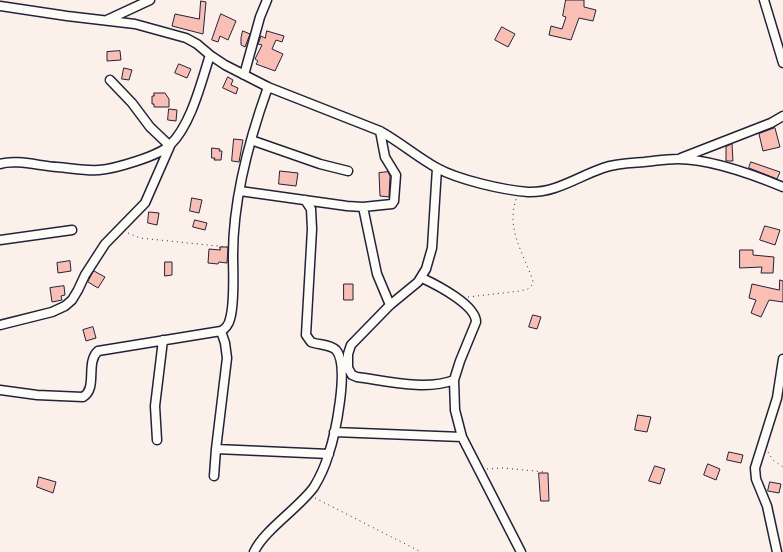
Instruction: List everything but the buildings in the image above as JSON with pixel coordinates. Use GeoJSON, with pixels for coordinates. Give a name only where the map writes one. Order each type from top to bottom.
{"type":"FeatureCollection","features":[{"type":"Feature","properties":{"kind":"street"},"geometry":{"type":"LineString","coordinates":[[107,20],[150,0]]}},
{"type":"Feature","properties":{"kind":"street"},"geometry":{"type":"LineString","coordinates":[[244,75],[260,17],[267,0]]}},
{"type":"Feature","properties":{"kind":"street"},"geometry":{"type":"LineString","coordinates":[[764,0],[783,63]]}},
{"type":"Feature","properties":{"kind":"street"},"geometry":{"type":"LineString","coordinates":[[0,6],[135,24],[186,38],[210,55],[268,87],[380,131],[397,140],[437,168],[452,175],[471,180],[520,191],[539,192],[564,186],[612,165],[679,159],[717,165],[761,178],[783,188]]}},
{"type":"Feature","properties":{"kind":"street"},"geometry":{"type":"LineString","coordinates":[[0,325],[52,312],[70,302],[102,249],[119,229],[146,203],[170,146],[187,119],[210,55]]}},
{"type":"Feature","properties":{"kind":"street"},"geometry":{"type":"LineString","coordinates":[[110,80],[132,103],[150,128],[170,146]]}},
{"type":"Feature","properties":{"kind":"street"},"geometry":{"type":"LineString","coordinates":[[0,390],[37,395],[83,397],[90,389],[92,359],[98,351],[225,329],[231,318],[233,248],[240,191],[251,140],[268,87]]}},
{"type":"Feature","properties":{"kind":"street"},"geometry":{"type":"LineString","coordinates":[[679,159],[771,123],[783,116]]}},
{"type":"Feature","properties":{"kind":"street"},"geometry":{"type":"LineString","coordinates":[[240,191],[363,207],[394,203],[396,175],[386,160],[380,131]]}},
{"type":"Feature","properties":{"kind":"street"},"geometry":{"type":"LineString","coordinates":[[251,140],[320,164],[348,171]]}},
{"type":"Feature","properties":{"kind":"street"},"geometry":{"type":"LineString","coordinates":[[0,164],[16,163],[104,170],[142,159],[170,146]]}},
{"type":"Feature","properties":{"kind":"street"},"geometry":{"type":"LineString","coordinates":[[437,168],[432,248],[422,278],[390,305],[351,345],[348,354],[348,368],[352,375],[357,377],[418,385],[442,384],[454,380]]}},
{"type":"Feature","properties":{"kind":"street"},"geometry":{"type":"LineString","coordinates":[[254,552],[260,542],[308,495],[319,478],[329,454],[342,384],[339,356],[334,348],[312,343],[306,335],[312,216],[311,209],[305,200]]}},
{"type":"Feature","properties":{"kind":"street"},"geometry":{"type":"LineString","coordinates":[[363,207],[377,274],[390,305]]}},
{"type":"Feature","properties":{"kind":"street"},"geometry":{"type":"LineString","coordinates":[[0,240],[72,230]]}},
{"type":"Feature","properties":{"kind":"street"},"geometry":{"type":"LineString","coordinates":[[422,278],[472,311],[476,320],[454,380],[454,404],[462,437],[521,552]]}},
{"type":"Feature","properties":{"kind":"street"},"geometry":{"type":"LineString","coordinates":[[214,476],[227,358],[226,343],[221,331]]}},
{"type":"Feature","properties":{"kind":"street"},"geometry":{"type":"LineString","coordinates":[[157,440],[155,406],[162,340]]}},
{"type":"Feature","properties":{"kind":"street"},"geometry":{"type":"LineString","coordinates":[[777,552],[767,506],[755,475],[755,468],[780,399],[783,359]]}},
{"type":"Feature","properties":{"kind":"street"},"geometry":{"type":"LineString","coordinates":[[334,432],[462,437]]}},
{"type":"Feature","properties":{"kind":"street"},"geometry":{"type":"LineString","coordinates":[[216,449],[329,454]]}},
{"type":"Feature","properties":{"kind":"path"},"geometry":{"type":"LineString","coordinates":[[455,298],[491,296],[528,289],[532,285],[531,276],[517,242],[512,218],[513,209],[520,191]]}},
{"type":"Feature","properties":{"kind":"path"},"geometry":{"type":"LineString","coordinates":[[119,229],[140,238],[196,242],[233,248]]}},
{"type":"Feature","properties":{"kind":"path"},"geometry":{"type":"LineString","coordinates":[[764,442],[773,460],[783,467]]}},
{"type":"Feature","properties":{"kind":"path"},"geometry":{"type":"LineString","coordinates":[[476,467],[545,472]]}},
{"type":"Feature","properties":{"kind":"path"},"geometry":{"type":"LineString","coordinates":[[308,495],[422,552]]}}]}
